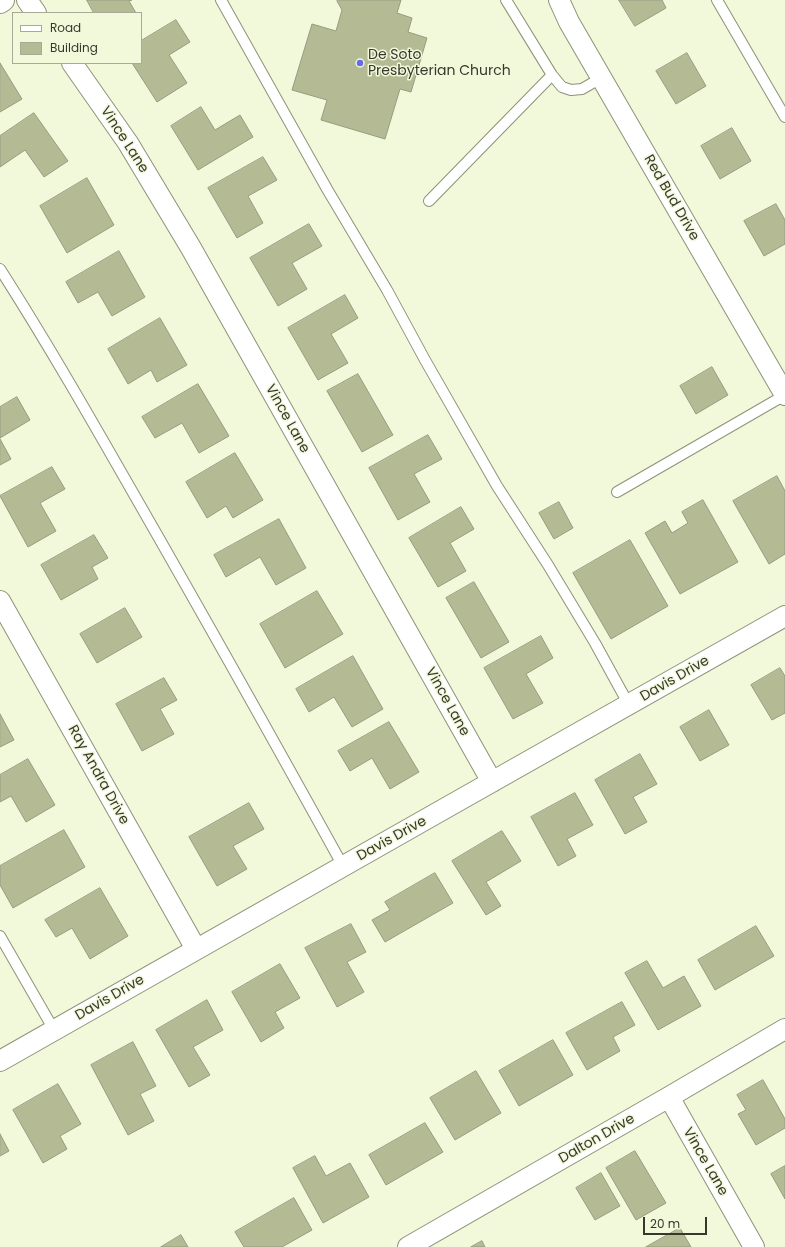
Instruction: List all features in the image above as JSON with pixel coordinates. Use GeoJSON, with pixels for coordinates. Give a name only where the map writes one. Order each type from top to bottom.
{"type":"FeatureCollection","features":[{"type":"Feature","properties":{"kind":"street"},"geometry":{"type":"LineString","coordinates":[[27,0],[35,12]]}},
{"type":"Feature","properties":{"kind":"street","name":"Red Bud Drive"},"geometry":{"type":"LineString","coordinates":[[559,0],[569,22],[601,78],[785,395]]}},
{"type":"Feature","properties":{"kind":"street","name":"Vince Lane"},"geometry":{"type":"LineString","coordinates":[[73,64],[128,143],[190,248],[492,782]]}},
{"type":"Feature","properties":{"kind":"street","name":"Ray Andra Drive"},"geometry":{"type":"LineString","coordinates":[[0,601],[196,949]]}},
{"type":"Feature","properties":{"kind":"street","name":"Davis Drive"},"geometry":{"type":"LineString","coordinates":[[0,1061],[785,616]]}},
{"type":"Feature","properties":{"kind":"street","name":"Dalton Drive"},"geometry":{"type":"LineString","coordinates":[[408,1247],[785,1029]]}},
{"type":"Feature","properties":{"kind":"street","name":"Vince Lane"},"geometry":{"type":"LineString","coordinates":[[669,1097],[754,1247]]}},
{"type":"Feature","properties":{"kind":"lane"},"geometry":{"type":"LineString","coordinates":[[221,0],[497,486],[548,565],[591,636],[629,705]]}},
{"type":"Feature","properties":{"kind":"lane"},"geometry":{"type":"LineString","coordinates":[[506,0],[552,75],[562,88],[571,90],[582,89],[601,78]]}},
{"type":"Feature","properties":{"kind":"lane"},"geometry":{"type":"LineString","coordinates":[[716,0],[785,117]]}},
{"type":"Feature","properties":{"kind":"lane"},"geometry":{"type":"LineString","coordinates":[[429,201],[552,75]]}},
{"type":"Feature","properties":{"kind":"lane"},"geometry":{"type":"LineString","coordinates":[[0,269],[65,375],[180,575],[343,866]]}},
{"type":"Feature","properties":{"kind":"lane"},"geometry":{"type":"LineString","coordinates":[[617,492],[785,395]]}},
{"type":"Feature","properties":{"kind":"lane"},"geometry":{"type":"LineString","coordinates":[[0,936],[54,1030]]}},
{"type":"Feature","properties":{"kind":"building"},"geometry":{"type":"Polygon","coordinates":[[[87,0],[132,0],[129,1],[135,12],[93,12],[87,0]]]}},
{"type":"Feature","properties":{"kind":"building","name":"De Soto Presbyterian Church"},"geometry":{"type":"Polygon","coordinates":[[[401,0],[397,13],[412,18],[408,32],[427,38],[411,92],[400,89],[385,139],[321,120],[327,100],[292,90],[312,24],[336,31],[342,10],[337,1],[401,0]]]}},
{"type":"Feature","properties":{"kind":"building"},"geometry":{"type":"Polygon","coordinates":[[[619,0],[662,0],[666,8],[635,26],[619,0]]]}},
{"type":"Feature","properties":{"kind":"building"},"geometry":{"type":"Polygon","coordinates":[[[176,20],[190,42],[169,55],[187,83],[157,102],[133,64],[142,64],[142,40],[176,20]]]}},
{"type":"Feature","properties":{"kind":"building"},"geometry":{"type":"Polygon","coordinates":[[[687,53],[706,86],[676,104],[656,71],[687,53]]]}},
{"type":"Feature","properties":{"kind":"building"},"geometry":{"type":"Polygon","coordinates":[[[0,63],[22,99],[0,112],[0,63]]]}},
{"type":"Feature","properties":{"kind":"building"},"geometry":{"type":"Polygon","coordinates":[[[201,107],[215,130],[240,115],[253,137],[198,170],[171,126],[201,107]]]}},
{"type":"Feature","properties":{"kind":"building"},"geometry":{"type":"Polygon","coordinates":[[[34,113],[68,161],[44,177],[25,150],[0,167],[0,136],[34,113]]]}},
{"type":"Feature","properties":{"kind":"building"},"geometry":{"type":"Polygon","coordinates":[[[732,128],[751,161],[720,179],[701,146],[732,128]]]}},
{"type":"Feature","properties":{"kind":"building"},"geometry":{"type":"Polygon","coordinates":[[[263,157],[277,180],[248,196],[263,223],[237,238],[208,188],[263,157]]]}},
{"type":"Feature","properties":{"kind":"building"},"geometry":{"type":"Polygon","coordinates":[[[87,178],[114,225],[67,253],[40,206],[87,178]]]}},
{"type":"Feature","properties":{"kind":"building"},"geometry":{"type":"Polygon","coordinates":[[[776,204],[785,220],[785,244],[764,256],[744,221],[776,204]]]}},
{"type":"Feature","properties":{"kind":"building"},"geometry":{"type":"Polygon","coordinates":[[[309,224],[322,246],[292,263],[307,289],[278,306],[250,258],[309,224]]]}},
{"type":"Feature","properties":{"kind":"building"},"geometry":{"type":"Polygon","coordinates":[[[119,251],[145,297],[112,316],[98,292],[78,303],[66,282],[119,251]]]}},
{"type":"Feature","properties":{"kind":"building"},"geometry":{"type":"Polygon","coordinates":[[[345,295],[358,318],[331,334],[348,363],[318,380],[288,328],[345,295]]]}},
{"type":"Feature","properties":{"kind":"building"},"geometry":{"type":"Polygon","coordinates":[[[160,318],[187,365],[157,382],[151,370],[128,384],[108,349],[160,318]]]}},
{"type":"Feature","properties":{"kind":"building"},"geometry":{"type":"Polygon","coordinates":[[[712,367],[728,395],[696,414],[680,386],[712,367]]]}},
{"type":"Feature","properties":{"kind":"building"},"geometry":{"type":"Polygon","coordinates":[[[358,374],[393,435],[362,452],[327,391],[358,374]]]}},
{"type":"Feature","properties":{"kind":"building"},"geometry":{"type":"Polygon","coordinates":[[[198,384],[229,436],[199,453],[182,423],[155,438],[142,417],[198,384]]]}},
{"type":"Feature","properties":{"kind":"building"},"geometry":{"type":"Polygon","coordinates":[[[17,397],[30,420],[0,438],[0,407],[17,397]]]}},
{"type":"Feature","properties":{"kind":"building"},"geometry":{"type":"Polygon","coordinates":[[[428,435],[442,459],[414,474],[430,502],[398,520],[369,468],[428,435]]]}},
{"type":"Feature","properties":{"kind":"building"},"geometry":{"type":"Polygon","coordinates":[[[0,439],[11,459],[0,465],[0,439]]]}},
{"type":"Feature","properties":{"kind":"building"},"geometry":{"type":"Polygon","coordinates":[[[235,453],[263,500],[233,518],[226,506],[207,518],[186,482],[235,453]]]}},
{"type":"Feature","properties":{"kind":"building"},"geometry":{"type":"Polygon","coordinates":[[[52,467],[65,489],[40,503],[56,531],[28,547],[0,496],[52,467]]]}},
{"type":"Feature","properties":{"kind":"building"},"geometry":{"type":"Polygon","coordinates":[[[777,476],[785,491],[785,554],[769,564],[733,501],[777,476]]]}},
{"type":"Feature","properties":{"kind":"building"},"geometry":{"type":"Polygon","coordinates":[[[703,500],[738,562],[680,594],[645,533],[665,521],[672,533],[688,523],[682,512],[703,500]]]}},
{"type":"Feature","properties":{"kind":"building"},"geometry":{"type":"Polygon","coordinates":[[[559,502],[573,528],[554,539],[539,513],[559,502]]]}},
{"type":"Feature","properties":{"kind":"building"},"geometry":{"type":"Polygon","coordinates":[[[461,507],[474,529],[450,543],[466,571],[438,587],[409,538],[461,507]]]}},
{"type":"Feature","properties":{"kind":"building"},"geometry":{"type":"Polygon","coordinates":[[[279,519],[306,568],[276,585],[260,557],[226,577],[214,555],[279,519]]]}},
{"type":"Feature","properties":{"kind":"building"},"geometry":{"type":"Polygon","coordinates":[[[94,535],[108,558],[92,567],[98,579],[61,600],[41,565],[94,535]]]}},
{"type":"Feature","properties":{"kind":"building"},"geometry":{"type":"Polygon","coordinates":[[[630,540],[668,606],[611,639],[573,573],[630,540]]]}},
{"type":"Feature","properties":{"kind":"building"},"geometry":{"type":"Polygon","coordinates":[[[474,582],[509,642],[481,658],[446,598],[474,582]]]}},
{"type":"Feature","properties":{"kind":"building"},"geometry":{"type":"Polygon","coordinates":[[[317,591],[343,634],[285,668],[260,624],[317,591]]]}},
{"type":"Feature","properties":{"kind":"building"},"geometry":{"type":"Polygon","coordinates":[[[125,608],[142,637],[97,663],[80,634],[125,608]]]}},
{"type":"Feature","properties":{"kind":"building"},"geometry":{"type":"Polygon","coordinates":[[[541,636],[553,658],[526,674],[543,703],[513,719],[484,668],[541,636]]]}},
{"type":"Feature","properties":{"kind":"building"},"geometry":{"type":"Polygon","coordinates":[[[353,656],[383,709],[352,727],[334,697],[309,712],[296,689],[353,656]]]}},
{"type":"Feature","properties":{"kind":"building"},"geometry":{"type":"Polygon","coordinates":[[[780,668],[785,676],[785,713],[772,720],[751,685],[780,668]]]}},
{"type":"Feature","properties":{"kind":"building"},"geometry":{"type":"Polygon","coordinates":[[[164,678],[177,700],[160,709],[174,734],[142,751],[116,704],[164,678]]]}},
{"type":"Feature","properties":{"kind":"building"},"geometry":{"type":"Polygon","coordinates":[[[709,710],[729,745],[700,761],[680,727],[709,710]]]}},
{"type":"Feature","properties":{"kind":"building"},"geometry":{"type":"Polygon","coordinates":[[[0,714],[14,740],[0,747],[0,714]]]}},
{"type":"Feature","properties":{"kind":"building"},"geometry":{"type":"Polygon","coordinates":[[[389,722],[419,772],[390,789],[372,758],[350,771],[338,751],[389,722]]]}},
{"type":"Feature","properties":{"kind":"building"},"geometry":{"type":"Polygon","coordinates":[[[640,754],[657,784],[633,797],[647,822],[625,834],[595,780],[640,754]]]}},
{"type":"Feature","properties":{"kind":"building"},"geometry":{"type":"Polygon","coordinates":[[[28,759],[55,805],[26,822],[11,796],[0,802],[0,775],[28,759]]]}},
{"type":"Feature","properties":{"kind":"building"},"geometry":{"type":"Polygon","coordinates":[[[575,793],[593,825],[567,839],[576,856],[558,866],[531,817],[575,793]]]}},
{"type":"Feature","properties":{"kind":"building"},"geometry":{"type":"Polygon","coordinates":[[[249,803],[264,829],[233,846],[247,869],[217,886],[189,837],[249,803]]]}},
{"type":"Feature","properties":{"kind":"building"},"geometry":{"type":"Polygon","coordinates":[[[64,830],[85,867],[13,908],[0,885],[0,866],[64,830]]]}},
{"type":"Feature","properties":{"kind":"building"},"geometry":{"type":"Polygon","coordinates":[[[502,831],[521,861],[486,882],[501,906],[486,915],[452,861],[502,831]]]}},
{"type":"Feature","properties":{"kind":"building"},"geometry":{"type":"Polygon","coordinates":[[[435,873],[453,903],[385,942],[372,920],[390,910],[385,902],[435,873]]]}},
{"type":"Feature","properties":{"kind":"building"},"geometry":{"type":"Polygon","coordinates":[[[100,888],[128,936],[90,959],[72,928],[56,937],[45,920],[100,888]]]}},
{"type":"Feature","properties":{"kind":"building"},"geometry":{"type":"Polygon","coordinates":[[[351,924],[366,952],[347,962],[364,992],[337,1007],[305,948],[351,924]]]}},
{"type":"Feature","properties":{"kind":"building"},"geometry":{"type":"Polygon","coordinates":[[[756,926],[774,956],[715,990],[698,960],[756,926]]]}},
{"type":"Feature","properties":{"kind":"building"},"geometry":{"type":"Polygon","coordinates":[[[647,961],[663,988],[684,976],[701,1006],[658,1030],[625,973],[647,961]]]}},
{"type":"Feature","properties":{"kind":"building"},"geometry":{"type":"Polygon","coordinates":[[[280,964],[300,998],[275,1012],[284,1028],[261,1042],[232,992],[280,964]]]}},
{"type":"Feature","properties":{"kind":"building"},"geometry":{"type":"Polygon","coordinates":[[[207,1000],[223,1030],[193,1047],[210,1075],[189,1087],[156,1030],[207,1000]]]}},
{"type":"Feature","properties":{"kind":"building"},"geometry":{"type":"Polygon","coordinates":[[[622,1002],[635,1025],[613,1037],[620,1051],[587,1070],[566,1033],[622,1002]]]}},
{"type":"Feature","properties":{"kind":"building"},"geometry":{"type":"Polygon","coordinates":[[[553,1040],[573,1075],[519,1106],[499,1071],[553,1040]]]}},
{"type":"Feature","properties":{"kind":"building"},"geometry":{"type":"Polygon","coordinates":[[[133,1042],[156,1086],[140,1094],[154,1121],[128,1135],[91,1065],[133,1042]]]}},
{"type":"Feature","properties":{"kind":"building"},"geometry":{"type":"Polygon","coordinates":[[[476,1071],[501,1113],[455,1140],[430,1098],[476,1071]]]}},
{"type":"Feature","properties":{"kind":"building"},"geometry":{"type":"Polygon","coordinates":[[[763,1080],[785,1119],[785,1128],[756,1145],[738,1114],[746,1110],[737,1095],[763,1080]]]}},
{"type":"Feature","properties":{"kind":"building"},"geometry":{"type":"Polygon","coordinates":[[[58,1084],[81,1124],[60,1136],[67,1149],[43,1163],[13,1110],[58,1084]]]}},
{"type":"Feature","properties":{"kind":"building"},"geometry":{"type":"Polygon","coordinates":[[[425,1123],[443,1152],[386,1185],[369,1155],[425,1123]]]}},
{"type":"Feature","properties":{"kind":"building"},"geometry":{"type":"Polygon","coordinates":[[[0,1134],[9,1151],[0,1156],[0,1134]]]}},
{"type":"Feature","properties":{"kind":"building"},"geometry":{"type":"Polygon","coordinates":[[[635,1151],[666,1203],[636,1220],[606,1168],[635,1151]]]}},
{"type":"Feature","properties":{"kind":"building"},"geometry":{"type":"Polygon","coordinates":[[[315,1156],[326,1176],[350,1163],[369,1197],[323,1223],[293,1168],[315,1156]]]}},
{"type":"Feature","properties":{"kind":"building"},"geometry":{"type":"Polygon","coordinates":[[[785,1166],[785,1199],[771,1174],[785,1166]]]}},
{"type":"Feature","properties":{"kind":"building"},"geometry":{"type":"Polygon","coordinates":[[[601,1173],[620,1206],[595,1220],[576,1188],[601,1173]]]}},
{"type":"Feature","properties":{"kind":"building"},"geometry":{"type":"Polygon","coordinates":[[[294,1198],[312,1230],[282,1247],[244,1247],[235,1232],[294,1198]]]}},
{"type":"Feature","properties":{"kind":"building"},"geometry":{"type":"Polygon","coordinates":[[[680,1228],[691,1247],[646,1247],[680,1228]]]}},
{"type":"Feature","properties":{"kind":"building"},"geometry":{"type":"Polygon","coordinates":[[[181,1235],[188,1247],[161,1247],[181,1235]]]}},
{"type":"Feature","properties":{"kind":"building"},"geometry":{"type":"Polygon","coordinates":[[[482,1241],[485,1247],[471,1247],[482,1241]]]}},
{"type":"Feature","properties":{"kind":"place","name":"De Soto Presbyterian Church"},"geometry":{"type":"Point","coordinates":[360,63]}}]}
